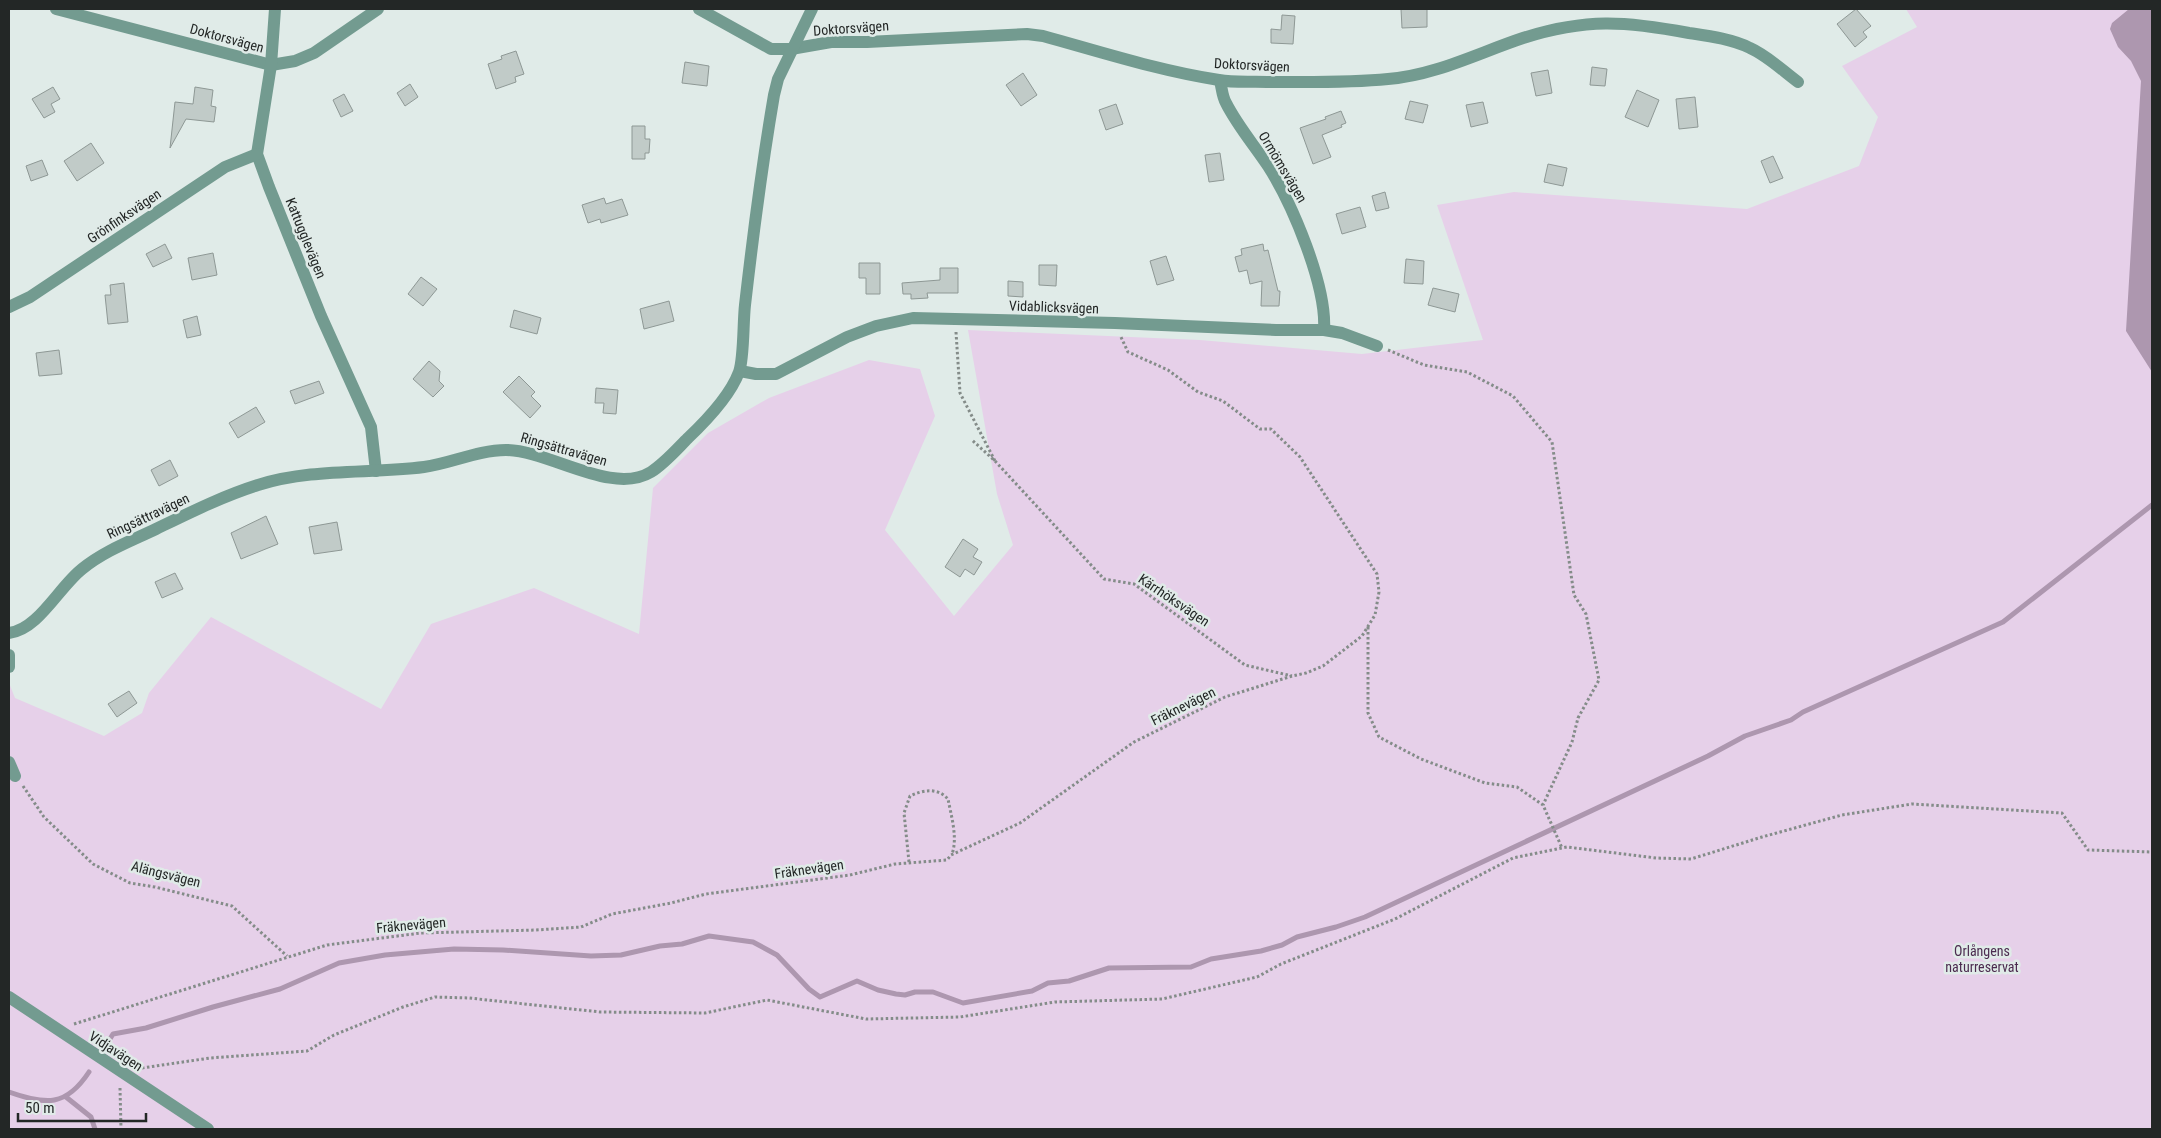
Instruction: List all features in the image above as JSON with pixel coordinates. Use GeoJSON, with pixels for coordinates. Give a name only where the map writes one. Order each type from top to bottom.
{"type":"FeatureCollection","features":[{"type":"Feature","properties":{"kind":"street","name":"Doktorsvägen"},"geometry":{"type":"LineString","coordinates":[[56,9],[129,26],[221,54],[271,65],[295,61],[314,53],[378,9]]}},
{"type":"Feature","properties":{"kind":"street","name":"Kattugglevägen"},"geometry":{"type":"LineString","coordinates":[[275,9],[271,65],[257,154],[269,188],[322,316],[370,426],[376,471]]}},
{"type":"Feature","properties":{"kind":"street","name":"Doktorsvägen"},"geometry":{"type":"LineString","coordinates":[[699,9],[771,49],[791,49],[831,42],[1027,34],[1044,36],[1147,64],[1220,81],[1321,82],[1389,79],[1422,74],[1520,39],[1554,29],[1575,25],[1616,23],[1703,35],[1750,48],[1798,82]]}},
{"type":"Feature","properties":{"kind":"street","name":"Ringsättravägen"},"geometry":{"type":"LineString","coordinates":[[9,633],[33,623],[60,589],[75,574],[95,559],[191,512],[261,484],[307,476],[433,466],[486,452],[508,450],[531,453],[607,477],[623,478],[644,475],[652,471],[699,428],[720,404],[740,371],[744,308],[769,125],[778,79],[812,9]]}},
{"type":"Feature","properties":{"kind":"street","name":"Ormömsvägen"},"geometry":{"type":"LineString","coordinates":[[1220,81],[1225,101],[1268,166],[1286,198],[1295,219],[1317,280],[1325,316],[1324,330]]}},
{"type":"Feature","properties":{"kind":"street","name":"Grönfinksvägen"},"geometry":{"type":"LineString","coordinates":[[9,307],[30,298],[225,167],[257,154]]}},
{"type":"Feature","properties":{"kind":"street","name":"Vidablicksvägen"},"geometry":{"type":"LineString","coordinates":[[740,371],[756,374],[776,374],[847,338],[892,321],[912,318],[1324,330],[1342,333],[1377,346]]}},
{"type":"Feature","properties":{"kind":"street"},"geometry":{"type":"LineString","coordinates":[[9,655],[9,668]]}},
{"type":"Feature","properties":{"kind":"street"},"geometry":{"type":"LineString","coordinates":[[9,762],[15,776]]}},
{"type":"Feature","properties":{"kind":"street","name":"Vidjavägen"},"geometry":{"type":"LineString","coordinates":[[9,997],[208,1129]]}},
{"type":"Feature","properties":{"kind":"path","name":"Kärrhöksvägen"},"geometry":{"type":"LineString","coordinates":[[955,319],[960,393],[995,461]]}},
{"type":"Feature","properties":{"kind":"path"},"geometry":{"type":"LineString","coordinates":[[1114,323],[1128,352],[1168,370],[1198,392],[1224,401],[1260,429],[1270,429],[1300,457],[1377,574],[1379,592],[1375,614],[1368,627],[1368,713],[1379,738],[1421,759],[1484,783],[1517,787],[1543,805],[1562,848]]}},
{"type":"Feature","properties":{"kind":"path"},"geometry":{"type":"LineString","coordinates":[[1377,346],[1424,365],[1466,372],[1513,396],[1552,442],[1574,595],[1586,614],[1600,680],[1578,718],[1572,742],[1543,805]]}},
{"type":"Feature","properties":{"kind":"path","name":"Kärrhöksvägen"},"geometry":{"type":"LineString","coordinates":[[972,440],[995,461],[1104,580],[1134,584],[1246,665],[1292,676]]}},
{"type":"Feature","properties":{"kind":"path","name":"Fräknevägen"},"geometry":{"type":"LineString","coordinates":[[56,1029],[327,945],[421,933],[527,931],[581,927],[612,914],[671,903],[706,894],[850,875],[909,862],[938,862],[947,860],[951,854],[1020,823],[1134,742],[1225,697],[1306,673],[1323,666],[1351,645],[1368,627]]}},
{"type":"Feature","properties":{"kind":"path","name":"Alängsvägen"},"geometry":{"type":"LineString","coordinates":[[15,776],[44,817],[93,864],[130,883],[155,887],[232,906],[288,956]]}},
{"type":"Feature","properties":{"kind":"path"},"geometry":{"type":"LineString","coordinates":[[909,862],[904,813],[910,796],[928,790],[938,792],[948,799],[954,848],[951,854]]}},
{"type":"Feature","properties":{"kind":"path"},"geometry":{"type":"LineString","coordinates":[[121,1129],[120,1072],[210,1058],[307,1051],[334,1035],[403,1007],[435,997],[469,998],[600,1012],[705,1012],[767,1000],[866,1019],[960,1017],[1055,1002],[1162,999],[1257,977],[1280,964],[1395,919],[1513,858],[1562,848],[1691,860],[1762,837],[1842,816],[1912,804],[2062,813],[2088,850],[2152,852]]}},
{"type":"Feature","properties":{"kind":"green space","name":"Orlångens naturreservat"},"geometry":{"type":"Polygon","coordinates":[[[1906,9],[2152,9],[2152,1129],[9,1129],[9,683],[15,698],[104,736],[142,713],[149,693],[211,617],[381,709],[431,624],[534,588],[639,634],[653,488],[708,433],[769,398],[869,360],[920,369],[935,416],[885,530],[954,616],[1013,545],[997,494],[968,330],[1200,340],[1362,354],[1483,340],[1437,205],[1514,192],[1747,209],[1859,166],[1878,117],[1842,66],[1917,27],[1906,9]]]}},
{"type":"Feature","properties":{"kind":"shaded area"},"geometry":{"type":"Polygon","coordinates":[[[2129,9],[2152,9],[2152,372],[2126,331],[2141,81],[2131,61],[2118,47],[2110,29],[2112,23],[2129,9]]]}},
{"type":"Feature","properties":{"kind":"building"},"geometry":{"type":"Polygon","coordinates":[[[1401,9],[1427,9],[1427,27],[1402,28],[1401,9]]]}},
{"type":"Feature","properties":{"kind":"building"},"geometry":{"type":"Polygon","coordinates":[[[1856,9],[1871,26],[1863,32],[1867,37],[1855,47],[1837,24],[1856,9]]]}},
{"type":"Feature","properties":{"kind":"building"},"geometry":{"type":"Polygon","coordinates":[[[1282,15],[1295,16],[1293,44],[1271,43],[1271,29],[1281,30],[1282,15]]]}},
{"type":"Feature","properties":{"kind":"building"},"geometry":{"type":"Polygon","coordinates":[[[516,51],[524,74],[515,77],[516,82],[496,89],[488,64],[502,59],[501,56],[516,51]]]}},
{"type":"Feature","properties":{"kind":"building"},"geometry":{"type":"Polygon","coordinates":[[[685,62],[709,66],[707,86],[682,83],[685,62]]]}},
{"type":"Feature","properties":{"kind":"building"},"geometry":{"type":"Polygon","coordinates":[[[1592,67],[1607,69],[1605,86],[1590,85],[1592,67]]]}},
{"type":"Feature","properties":{"kind":"building"},"geometry":{"type":"Polygon","coordinates":[[[1548,70],[1552,93],[1536,96],[1531,73],[1548,70]]]}},
{"type":"Feature","properties":{"kind":"building"},"geometry":{"type":"Polygon","coordinates":[[[1023,73],[1037,95],[1021,106],[1006,85],[1023,73]]]}},
{"type":"Feature","properties":{"kind":"building"},"geometry":{"type":"Polygon","coordinates":[[[410,84],[418,97],[405,106],[397,93],[410,84]]]}},
{"type":"Feature","properties":{"kind":"building"},"geometry":{"type":"Polygon","coordinates":[[[53,87],[60,99],[51,104],[55,112],[44,118],[32,99],[53,87]]]}},
{"type":"Feature","properties":{"kind":"building"},"geometry":{"type":"Polygon","coordinates":[[[195,87],[213,90],[211,106],[216,107],[214,122],[186,119],[170,148],[175,102],[193,104],[195,87]]]}},
{"type":"Feature","properties":{"kind":"building"},"geometry":{"type":"Polygon","coordinates":[[[1637,90],[1659,100],[1648,127],[1625,117],[1637,90]]]}},
{"type":"Feature","properties":{"kind":"building"},"geometry":{"type":"Polygon","coordinates":[[[344,94],[353,111],[341,117],[333,100],[344,94]]]}},
{"type":"Feature","properties":{"kind":"building"},"geometry":{"type":"Polygon","coordinates":[[[1695,97],[1698,127],[1679,129],[1676,99],[1695,97]]]}},
{"type":"Feature","properties":{"kind":"building"},"geometry":{"type":"Polygon","coordinates":[[[1410,101],[1428,105],[1423,123],[1405,119],[1410,101]]]}},
{"type":"Feature","properties":{"kind":"building"},"geometry":{"type":"Polygon","coordinates":[[[1483,102],[1488,123],[1471,127],[1466,105],[1483,102]]]}},
{"type":"Feature","properties":{"kind":"building"},"geometry":{"type":"Polygon","coordinates":[[[1116,104],[1123,124],[1106,130],[1099,110],[1116,104]]]}},
{"type":"Feature","properties":{"kind":"building"},"geometry":{"type":"Polygon","coordinates":[[[1341,111],[1346,123],[1341,125],[1342,127],[1322,135],[1331,157],[1313,164],[1300,128],[1326,119],[1325,117],[1341,111]]]}},
{"type":"Feature","properties":{"kind":"building"},"geometry":{"type":"Polygon","coordinates":[[[632,126],[645,126],[645,139],[650,139],[649,153],[645,153],[645,159],[632,159],[632,126]]]}},
{"type":"Feature","properties":{"kind":"building"},"geometry":{"type":"Polygon","coordinates":[[[91,143],[104,163],[77,181],[64,161],[91,143]]]}},
{"type":"Feature","properties":{"kind":"building"},"geometry":{"type":"Polygon","coordinates":[[[1220,153],[1224,180],[1209,182],[1205,155],[1220,153]]]}},
{"type":"Feature","properties":{"kind":"building"},"geometry":{"type":"Polygon","coordinates":[[[1773,156],[1783,178],[1770,183],[1761,161],[1773,156]]]}},
{"type":"Feature","properties":{"kind":"building"},"geometry":{"type":"Polygon","coordinates":[[[42,160],[48,175],[31,181],[26,166],[42,160]]]}},
{"type":"Feature","properties":{"kind":"building"},"geometry":{"type":"Polygon","coordinates":[[[1548,164],[1567,168],[1563,186],[1544,182],[1548,164]]]}},
{"type":"Feature","properties":{"kind":"building"},"geometry":{"type":"Polygon","coordinates":[[[1385,192],[1389,208],[1376,211],[1372,196],[1385,192]]]}},
{"type":"Feature","properties":{"kind":"building"},"geometry":{"type":"Polygon","coordinates":[[[604,198],[606,204],[622,199],[628,215],[601,223],[600,219],[588,223],[582,205],[604,198]]]}},
{"type":"Feature","properties":{"kind":"building"},"geometry":{"type":"Polygon","coordinates":[[[1360,207],[1366,227],[1342,234],[1336,214],[1360,207]]]}},
{"type":"Feature","properties":{"kind":"building"},"geometry":{"type":"Polygon","coordinates":[[[165,244],[172,258],[153,267],[146,254],[165,244]]]}},
{"type":"Feature","properties":{"kind":"building"},"geometry":{"type":"Polygon","coordinates":[[[1263,244],[1264,251],[1268,250],[1278,291],[1280,291],[1279,306],[1261,306],[1262,281],[1250,284],[1247,270],[1239,272],[1235,257],[1242,255],[1241,249],[1263,244]]]}},
{"type":"Feature","properties":{"kind":"building"},"geometry":{"type":"Polygon","coordinates":[[[213,253],[217,275],[192,280],[188,258],[213,253]]]}},
{"type":"Feature","properties":{"kind":"building"},"geometry":{"type":"Polygon","coordinates":[[[1166,256],[1174,280],[1157,285],[1150,261],[1166,256]]]}},
{"type":"Feature","properties":{"kind":"building"},"geometry":{"type":"Polygon","coordinates":[[[1406,259],[1424,261],[1423,284],[1404,283],[1406,259]]]}},
{"type":"Feature","properties":{"kind":"building"},"geometry":{"type":"Polygon","coordinates":[[[859,263],[880,263],[880,294],[866,294],[866,278],[859,278],[859,263]]]}},
{"type":"Feature","properties":{"kind":"building"},"geometry":{"type":"Polygon","coordinates":[[[1039,265],[1057,265],[1056,286],[1039,285],[1039,265]]]}},
{"type":"Feature","properties":{"kind":"building"},"geometry":{"type":"Polygon","coordinates":[[[940,268],[958,268],[958,293],[927,293],[928,298],[911,299],[911,294],[903,294],[902,283],[940,280],[940,268]]]}},
{"type":"Feature","properties":{"kind":"building"},"geometry":{"type":"Polygon","coordinates":[[[421,277],[437,289],[423,306],[408,294],[421,277]]]}},
{"type":"Feature","properties":{"kind":"building"},"geometry":{"type":"Polygon","coordinates":[[[1008,281],[1023,282],[1023,297],[1008,296],[1008,281]]]}},
{"type":"Feature","properties":{"kind":"building"},"geometry":{"type":"Polygon","coordinates":[[[124,283],[128,322],[108,324],[105,295],[111,295],[110,285],[124,283]]]}},
{"type":"Feature","properties":{"kind":"building"},"geometry":{"type":"Polygon","coordinates":[[[1433,288],[1459,294],[1455,312],[1428,305],[1433,288]]]}},
{"type":"Feature","properties":{"kind":"building"},"geometry":{"type":"Polygon","coordinates":[[[669,301],[674,321],[644,329],[640,309],[669,301]]]}},
{"type":"Feature","properties":{"kind":"building"},"geometry":{"type":"Polygon","coordinates":[[[514,310],[541,318],[537,334],[510,327],[514,310]]]}},
{"type":"Feature","properties":{"kind":"building"},"geometry":{"type":"Polygon","coordinates":[[[197,316],[201,335],[187,338],[183,320],[197,316]]]}},
{"type":"Feature","properties":{"kind":"building"},"geometry":{"type":"Polygon","coordinates":[[[59,350],[62,374],[39,376],[36,353],[59,350]]]}},
{"type":"Feature","properties":{"kind":"building"},"geometry":{"type":"Polygon","coordinates":[[[429,361],[440,371],[439,381],[444,386],[433,397],[413,379],[429,361]]]}},
{"type":"Feature","properties":{"kind":"building"},"geometry":{"type":"Polygon","coordinates":[[[519,376],[535,392],[531,396],[541,406],[530,418],[503,392],[519,376]]]}},
{"type":"Feature","properties":{"kind":"building"},"geometry":{"type":"Polygon","coordinates":[[[319,381],[324,393],[295,404],[290,391],[319,381]]]}},
{"type":"Feature","properties":{"kind":"building"},"geometry":{"type":"Polygon","coordinates":[[[596,388],[618,390],[616,414],[603,413],[604,403],[595,403],[596,388]]]}},
{"type":"Feature","properties":{"kind":"building"},"geometry":{"type":"Polygon","coordinates":[[[256,407],[265,422],[238,438],[229,423],[256,407]]]}},
{"type":"Feature","properties":{"kind":"building"},"geometry":{"type":"Polygon","coordinates":[[[170,460],[178,476],[159,486],[151,470],[170,460]]]}},
{"type":"Feature","properties":{"kind":"building"},"geometry":{"type":"Polygon","coordinates":[[[266,516],[278,544],[241,559],[231,533],[266,516]]]}},
{"type":"Feature","properties":{"kind":"building"},"geometry":{"type":"Polygon","coordinates":[[[337,522],[342,550],[314,554],[309,527],[337,522]]]}},
{"type":"Feature","properties":{"kind":"building"},"geometry":{"type":"Polygon","coordinates":[[[963,539],[978,549],[973,557],[982,562],[974,575],[965,569],[960,577],[945,567],[963,539]]]}},
{"type":"Feature","properties":{"kind":"building"},"geometry":{"type":"Polygon","coordinates":[[[175,573],[183,589],[162,598],[155,582],[175,573]]]}},
{"type":"Feature","properties":{"kind":"building"},"geometry":{"type":"Polygon","coordinates":[[[129,691],[137,703],[117,717],[108,704],[129,691]]]}},
{"type":"Feature","properties":{"kind":"waterway"},"geometry":{"type":"LineString","coordinates":[[105,1047],[113,1034],[146,1028],[280,989],[339,963],[385,955],[454,949],[503,950],[591,956],[621,955],[660,946],[682,944],[709,936],[753,942],[777,955],[809,989],[820,997],[857,981],[878,990],[896,994],[933,992],[963,1003],[1032,991],[1048,983],[1069,981],[1109,968],[1191,967],[1211,959],[1261,951],[1282,945],[1297,937],[1365,917],[1708,756],[1745,736],[1791,720],[1803,712],[2003,622],[2152,505]]}},
{"type":"Feature","properties":{"kind":"waterway"},"geometry":{"type":"LineString","coordinates":[[9,1092],[45,1101],[54,1100],[72,1092],[89,1072]]}},
{"type":"Feature","properties":{"kind":"waterway"},"geometry":{"type":"LineString","coordinates":[[66,1097],[91,1117],[95,1129]]}}]}
